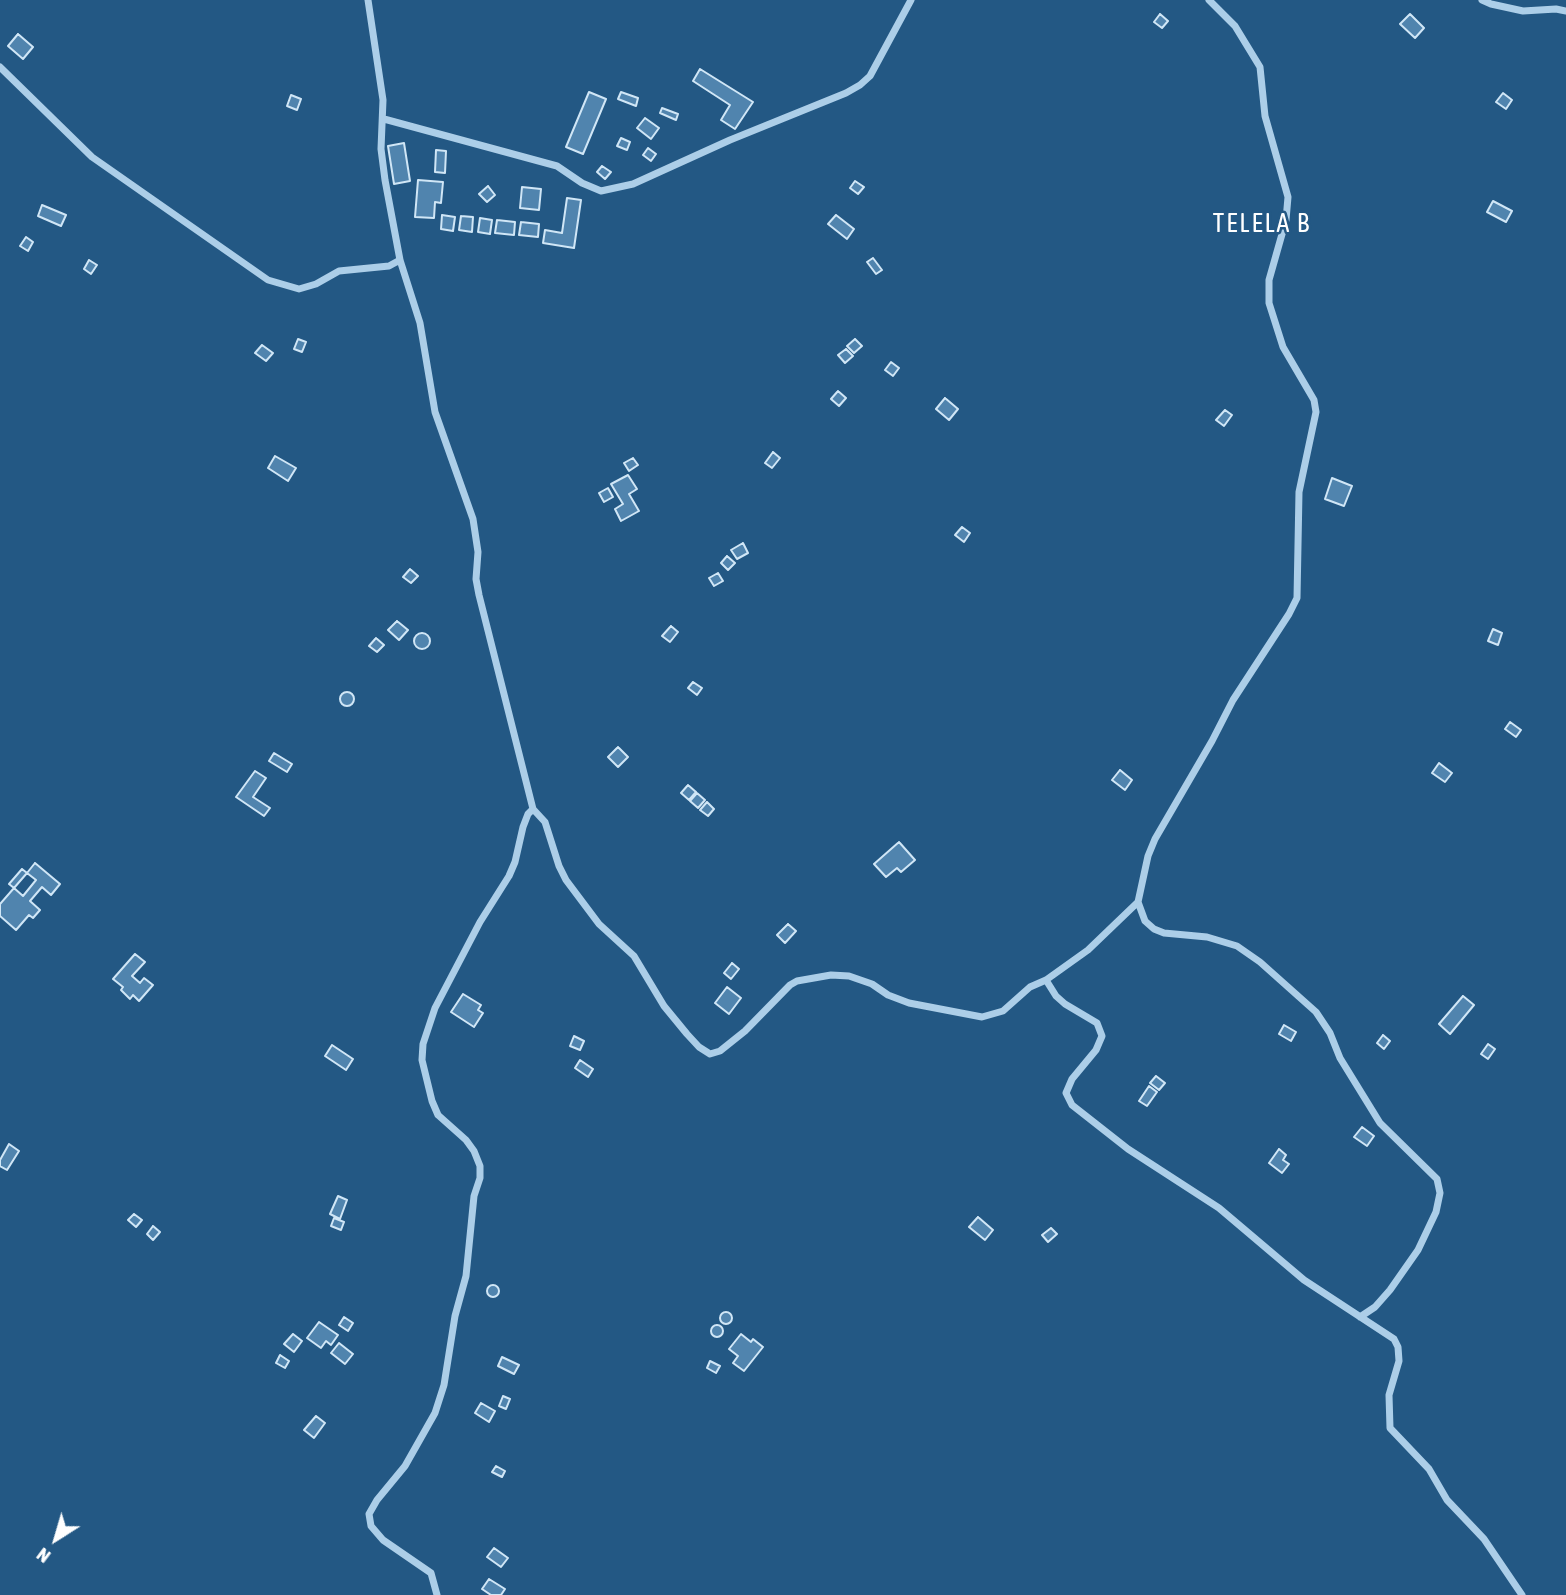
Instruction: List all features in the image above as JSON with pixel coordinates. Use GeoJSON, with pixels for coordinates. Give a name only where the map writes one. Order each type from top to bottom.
{"type":"FeatureCollection","features":[{"type":"Feature","properties":{"kind":"street"},"geometry":{"type":"LineString","coordinates":[[368,0],[383,100],[381,149],[384,180],[400,260],[420,323],[435,412],[473,519],[478,552],[479,595],[533,809],[545,822],[566,880],[599,924],[634,956],[664,1006],[687,1034],[710,1054],[720,1051],[745,1031],[790,985],[805,979],[849,976],[872,984],[888,995],[909,1003],[982,1017],[1003,1011],[1030,987],[1088,950],[1138,902]]}},
{"type":"Feature","properties":{"kind":"street"},"geometry":{"type":"LineString","coordinates":[[384,118],[557,166],[582,183],[601,191],[633,184],[860,85],[870,76],[911,0]]}},
{"type":"Feature","properties":{"kind":"street"},"geometry":{"type":"LineString","coordinates":[[1209,0],[1235,26],[1260,67],[1265,116],[1288,197],[1286,220],[1269,280],[1269,303],[1283,347],[1310,392],[1316,412],[1299,492],[1297,598],[1233,700],[1199,765],[1155,839],[1148,856],[1138,902],[1145,921],[1154,929],[1164,933],[1206,937],[1237,946],[1260,961],[1316,1012],[1330,1033],[1340,1058],[1380,1123],[1437,1179],[1440,1193],[1436,1212],[1418,1250],[1390,1290],[1375,1307],[1360,1317]]}},
{"type":"Feature","properties":{"kind":"street"},"geometry":{"type":"LineString","coordinates":[[1482,0],[1507,8],[1566,11]]}},
{"type":"Feature","properties":{"kind":"street"},"geometry":{"type":"LineString","coordinates":[[0,67],[93,157],[268,280],[299,289],[316,284],[339,271],[389,266],[400,260]]}},
{"type":"Feature","properties":{"kind":"street"},"geometry":{"type":"LineString","coordinates":[[437,1595],[430,1573],[383,1540],[370,1526],[369,1514],[405,1466],[435,1413],[444,1385],[454,1316],[466,1276],[474,1196],[480,1178],[480,1166],[474,1151],[466,1140],[438,1115],[432,1101],[422,1060],[423,1044],[435,1008],[480,922],[509,876],[523,827],[533,809]]}},
{"type":"Feature","properties":{"kind":"street"},"geometry":{"type":"LineString","coordinates":[[1046,979],[1056,996],[1065,1004],[1097,1023],[1102,1036],[1096,1050],[1072,1079],[1066,1094],[1072,1105],[1128,1149],[1219,1208],[1304,1280],[1394,1339],[1398,1347],[1399,1361],[1388,1406],[1390,1428],[1429,1469],[1454,1508],[1485,1539],[1522,1595]]}},
{"type":"Feature","properties":{"kind":"building"},"geometry":{"type":"Polygon","coordinates":[[[1160,14],[1168,21],[1162,28],[1154,22],[1160,14]]]}},
{"type":"Feature","properties":{"kind":"building"},"geometry":{"type":"Polygon","coordinates":[[[1410,14],[1424,28],[1415,38],[1400,24],[1410,14]]]}},
{"type":"Feature","properties":{"kind":"building"},"geometry":{"type":"Polygon","coordinates":[[[18,34],[33,47],[23,59],[8,46],[18,34]]]}},
{"type":"Feature","properties":{"kind":"building"},"geometry":{"type":"Polygon","coordinates":[[[700,69],[753,102],[735,129],[721,120],[730,105],[693,81],[700,69]]]}},
{"type":"Feature","properties":{"kind":"building"},"geometry":{"type":"Polygon","coordinates":[[[589,92],[606,99],[583,154],[566,147],[589,92]]]}},
{"type":"Feature","properties":{"kind":"building"},"geometry":{"type":"Polygon","coordinates":[[[621,92],[638,98],[636,106],[618,99],[621,92]]]}},
{"type":"Feature","properties":{"kind":"building"},"geometry":{"type":"Polygon","coordinates":[[[1503,93],[1512,100],[1506,109],[1496,102],[1503,93]]]}},
{"type":"Feature","properties":{"kind":"building"},"geometry":{"type":"Polygon","coordinates":[[[291,95],[301,99],[297,110],[287,106],[291,95]]]}},
{"type":"Feature","properties":{"kind":"building"},"geometry":{"type":"Polygon","coordinates":[[[662,108],[678,114],[676,120],[660,113],[662,108]]]}},
{"type":"Feature","properties":{"kind":"building"},"geometry":{"type":"Polygon","coordinates":[[[645,118],[659,128],[651,139],[637,128],[645,118]]]}},
{"type":"Feature","properties":{"kind":"building"},"geometry":{"type":"Polygon","coordinates":[[[621,138],[630,142],[627,150],[617,146],[621,138]]]}},
{"type":"Feature","properties":{"kind":"building"},"geometry":{"type":"Polygon","coordinates":[[[404,143],[410,181],[394,184],[388,146],[404,143]]]}},
{"type":"Feature","properties":{"kind":"building"},"geometry":{"type":"Polygon","coordinates":[[[648,148],[656,154],[651,161],[643,155],[648,148]]]}},
{"type":"Feature","properties":{"kind":"building"},"geometry":{"type":"Polygon","coordinates":[[[436,150],[446,151],[445,173],[435,172],[436,150]]]}},
{"type":"Feature","properties":{"kind":"building"},"geometry":{"type":"Polygon","coordinates":[[[602,166],[611,172],[605,179],[597,172],[602,166]]]}},
{"type":"Feature","properties":{"kind":"building"},"geometry":{"type":"Polygon","coordinates":[[[418,180],[443,182],[441,203],[435,202],[434,218],[415,217],[418,180]]]}},
{"type":"Feature","properties":{"kind":"building"},"geometry":{"type":"Polygon","coordinates":[[[855,181],[864,187],[858,194],[850,188],[855,181]]]}},
{"type":"Feature","properties":{"kind":"building"},"geometry":{"type":"Polygon","coordinates":[[[488,186],[495,195],[487,202],[479,194],[488,186]]]}},
{"type":"Feature","properties":{"kind":"building"},"geometry":{"type":"Polygon","coordinates":[[[522,187],[541,189],[539,210],[520,208],[522,187]]]}},
{"type":"Feature","properties":{"kind":"building"},"geometry":{"type":"Polygon","coordinates":[[[567,198],[581,200],[574,248],[543,243],[545,230],[562,233],[567,198]]]}},
{"type":"Feature","properties":{"kind":"building"},"geometry":{"type":"Polygon","coordinates":[[[1493,201],[1512,211],[1506,222],[1487,212],[1493,201]]]}},
{"type":"Feature","properties":{"kind":"building"},"geometry":{"type":"Polygon","coordinates":[[[42,205],[66,215],[61,226],[38,216],[42,205]]]}},
{"type":"Feature","properties":{"kind":"building"},"geometry":{"type":"Polygon","coordinates":[[[442,215],[455,217],[453,231],[441,229],[442,215]]]}},
{"type":"Feature","properties":{"kind":"building"},"geometry":{"type":"Polygon","coordinates":[[[836,215],[854,229],[847,239],[828,224],[836,215]]]}},
{"type":"Feature","properties":{"kind":"building"},"geometry":{"type":"Polygon","coordinates":[[[461,216],[473,217],[472,232],[459,230],[461,216]]]}},
{"type":"Feature","properties":{"kind":"building"},"geometry":{"type":"Polygon","coordinates":[[[480,218],[492,220],[490,234],[478,232],[480,218]]]}},
{"type":"Feature","properties":{"kind":"building"},"geometry":{"type":"Polygon","coordinates":[[[497,220],[515,222],[514,235],[495,233],[497,220]]]}},
{"type":"Feature","properties":{"kind":"building"},"geometry":{"type":"Polygon","coordinates":[[[521,222],[539,224],[538,237],[519,235],[521,222]]]}},
{"type":"Feature","properties":{"kind":"building"},"geometry":{"type":"Polygon","coordinates":[[[26,237],[33,242],[28,251],[20,246],[26,237]]]}},
{"type":"Feature","properties":{"kind":"building"},"geometry":{"type":"Polygon","coordinates":[[[873,258],[882,270],[876,274],[867,262],[873,258]]]}},
{"type":"Feature","properties":{"kind":"building"},"geometry":{"type":"Polygon","coordinates":[[[89,260],[97,265],[91,274],[84,269],[89,260]]]}},
{"type":"Feature","properties":{"kind":"building"},"geometry":{"type":"Polygon","coordinates":[[[298,339],[306,342],[302,352],[294,349],[298,339]]]}},
{"type":"Feature","properties":{"kind":"building"},"geometry":{"type":"Polygon","coordinates":[[[855,339],[862,346],[854,353],[847,346],[855,339]]]}},
{"type":"Feature","properties":{"kind":"building"},"geometry":{"type":"Polygon","coordinates":[[[262,345],[273,353],[266,361],[255,353],[262,345]]]}},
{"type":"Feature","properties":{"kind":"building"},"geometry":{"type":"Polygon","coordinates":[[[846,349],[853,356],[845,363],[838,355],[846,349]]]}},
{"type":"Feature","properties":{"kind":"building"},"geometry":{"type":"Polygon","coordinates":[[[891,362],[899,368],[893,376],[885,370],[891,362]]]}},
{"type":"Feature","properties":{"kind":"building"},"geometry":{"type":"Polygon","coordinates":[[[838,391],[846,398],[839,406],[831,399],[838,391]]]}},
{"type":"Feature","properties":{"kind":"building"},"geometry":{"type":"Polygon","coordinates":[[[945,398],[958,409],[949,420],[936,409],[945,398]]]}},
{"type":"Feature","properties":{"kind":"building"},"geometry":{"type":"Polygon","coordinates":[[[1225,410],[1232,415],[1224,426],[1216,420],[1225,410]]]}},
{"type":"Feature","properties":{"kind":"building"},"geometry":{"type":"Polygon","coordinates":[[[773,452],[780,458],[772,468],[765,463],[773,452]]]}},
{"type":"Feature","properties":{"kind":"building"},"geometry":{"type":"Polygon","coordinates":[[[275,456],[296,468],[288,481],[268,468],[275,456]]]}},
{"type":"Feature","properties":{"kind":"building"},"geometry":{"type":"Polygon","coordinates":[[[633,458],[638,465],[629,471],[624,463],[633,458]]]}},
{"type":"Feature","properties":{"kind":"building"},"geometry":{"type":"Polygon","coordinates":[[[628,475],[637,489],[629,494],[639,511],[621,521],[615,509],[623,504],[611,484],[628,475]]]}},
{"type":"Feature","properties":{"kind":"building"},"geometry":{"type":"Polygon","coordinates":[[[1332,478],[1352,486],[1344,506],[1325,499],[1332,478]]]}},
{"type":"Feature","properties":{"kind":"building"},"geometry":{"type":"Polygon","coordinates":[[[608,488],[613,497],[604,502],[599,493],[608,488]]]}},
{"type":"Feature","properties":{"kind":"building"},"geometry":{"type":"Polygon","coordinates":[[[962,527],[970,533],[964,542],[955,535],[962,527]]]}},
{"type":"Feature","properties":{"kind":"building"},"geometry":{"type":"Polygon","coordinates":[[[743,543],[748,553],[737,559],[731,550],[743,543]]]}},
{"type":"Feature","properties":{"kind":"building"},"geometry":{"type":"Polygon","coordinates":[[[727,556],[735,563],[728,570],[721,563],[727,556]]]}},
{"type":"Feature","properties":{"kind":"building"},"geometry":{"type":"Polygon","coordinates":[[[410,569],[418,576],[411,583],[403,577],[410,569]]]}},
{"type":"Feature","properties":{"kind":"building"},"geometry":{"type":"Polygon","coordinates":[[[718,573],[723,581],[714,586],[709,578],[718,573]]]}},
{"type":"Feature","properties":{"kind":"building"},"geometry":{"type":"Polygon","coordinates":[[[397,621],[408,630],[399,640],[388,630],[397,621]]]}},
{"type":"Feature","properties":{"kind":"building"},"geometry":{"type":"Polygon","coordinates":[[[671,626],[678,632],[670,642],[662,636],[671,626]]]}},
{"type":"Feature","properties":{"kind":"building"},"geometry":{"type":"Polygon","coordinates":[[[1493,629],[1502,633],[1498,645],[1488,641],[1493,629]]]}},
{"type":"Feature","properties":{"kind":"building"},"geometry":{"type":"Polygon","coordinates":[[[422,633],[430,641],[422,649],[414,641],[422,633]]]}},
{"type":"Feature","properties":{"kind":"building"},"geometry":{"type":"Polygon","coordinates":[[[376,638],[384,645],[377,652],[369,646],[376,638]]]}},
{"type":"Feature","properties":{"kind":"building"},"geometry":{"type":"Polygon","coordinates":[[[693,682],[702,688],[697,695],[688,688],[693,682]]]}},
{"type":"Feature","properties":{"kind":"building"},"geometry":{"type":"Polygon","coordinates":[[[344,692],[350,692],[354,699],[350,706],[344,706],[340,702],[340,696],[344,692]]]}},
{"type":"Feature","properties":{"kind":"building"},"geometry":{"type":"Polygon","coordinates":[[[1510,722],[1521,730],[1516,737],[1505,729],[1510,722]]]}},
{"type":"Feature","properties":{"kind":"building"},"geometry":{"type":"Polygon","coordinates":[[[618,747],[628,757],[618,767],[608,757],[618,747]]]}},
{"type":"Feature","properties":{"kind":"building"},"geometry":{"type":"Polygon","coordinates":[[[274,753],[292,764],[287,772],[269,761],[274,753]]]}},
{"type":"Feature","properties":{"kind":"building"},"geometry":{"type":"Polygon","coordinates":[[[1439,763],[1452,773],[1445,782],[1432,773],[1439,763]]]}},
{"type":"Feature","properties":{"kind":"building"},"geometry":{"type":"Polygon","coordinates":[[[1120,770],[1132,780],[1125,790],[1112,780],[1120,770]]]}},
{"type":"Feature","properties":{"kind":"building"},"geometry":{"type":"Polygon","coordinates":[[[255,771],[266,778],[253,797],[270,808],[264,816],[236,797],[255,771]]]}},
{"type":"Feature","properties":{"kind":"building"},"geometry":{"type":"Polygon","coordinates":[[[688,785],[696,792],[689,800],[681,793],[688,785]]]}},
{"type":"Feature","properties":{"kind":"building"},"geometry":{"type":"Polygon","coordinates":[[[697,793],[705,800],[698,808],[690,801],[697,793]]]}},
{"type":"Feature","properties":{"kind":"building"},"geometry":{"type":"Polygon","coordinates":[[[707,802],[714,809],[708,816],[700,810],[707,802]]]}},
{"type":"Feature","properties":{"kind":"building"},"geometry":{"type":"Polygon","coordinates":[[[899,842],[915,860],[901,872],[897,868],[886,877],[874,864],[899,842]]]}},
{"type":"Feature","properties":{"kind":"building"},"geometry":{"type":"Polygon","coordinates":[[[35,863],[60,884],[51,895],[42,887],[30,901],[40,910],[33,918],[29,915],[16,930],[0,916],[0,904],[14,888],[23,896],[36,880],[27,873],[35,863]]]}},
{"type":"Feature","properties":{"kind":"building"},"geometry":{"type":"Polygon","coordinates":[[[22,869],[27,873],[14,888],[9,884],[22,869]]]}},
{"type":"Feature","properties":{"kind":"building"},"geometry":{"type":"Polygon","coordinates":[[[788,924],[796,931],[785,943],[777,935],[788,924]]]}},
{"type":"Feature","properties":{"kind":"building"},"geometry":{"type":"Polygon","coordinates":[[[135,954],[145,962],[132,976],[140,983],[144,978],[153,985],[139,1001],[133,995],[130,999],[121,990],[123,987],[113,979],[135,954]]]}},
{"type":"Feature","properties":{"kind":"building"},"geometry":{"type":"Polygon","coordinates":[[[732,963],[739,969],[731,979],[724,973],[732,963]]]}},
{"type":"Feature","properties":{"kind":"building"},"geometry":{"type":"Polygon","coordinates":[[[727,987],[741,998],[729,1014],[715,1003],[727,987]]]}},
{"type":"Feature","properties":{"kind":"building"},"geometry":{"type":"Polygon","coordinates":[[[463,994],[481,1005],[478,1010],[483,1013],[474,1027],[451,1012],[463,994]]]}},
{"type":"Feature","properties":{"kind":"building"},"geometry":{"type":"Polygon","coordinates":[[[1463,996],[1474,1005],[1450,1034],[1439,1024],[1463,996]]]}},
{"type":"Feature","properties":{"kind":"building"},"geometry":{"type":"Polygon","coordinates":[[[1284,1025],[1296,1032],[1291,1041],[1279,1034],[1284,1025]]]}},
{"type":"Feature","properties":{"kind":"building"},"geometry":{"type":"Polygon","coordinates":[[[1383,1035],[1390,1041],[1384,1049],[1377,1043],[1383,1035]]]}},
{"type":"Feature","properties":{"kind":"building"},"geometry":{"type":"Polygon","coordinates":[[[574,1036],[584,1041],[580,1050],[570,1046],[574,1036]]]}},
{"type":"Feature","properties":{"kind":"building"},"geometry":{"type":"Polygon","coordinates":[[[1488,1044],[1495,1049],[1488,1059],[1481,1054],[1488,1044]]]}},
{"type":"Feature","properties":{"kind":"building"},"geometry":{"type":"Polygon","coordinates":[[[332,1045],[353,1059],[346,1070],[325,1056],[332,1045]]]}},
{"type":"Feature","properties":{"kind":"building"},"geometry":{"type":"Polygon","coordinates":[[[580,1060],[593,1069],[588,1077],[575,1068],[580,1060]]]}},
{"type":"Feature","properties":{"kind":"building"},"geometry":{"type":"Polygon","coordinates":[[[1156,1076],[1165,1083],[1159,1090],[1150,1083],[1156,1076]]]}},
{"type":"Feature","properties":{"kind":"building"},"geometry":{"type":"Polygon","coordinates":[[[1149,1086],[1157,1092],[1147,1106],[1139,1101],[1149,1086]]]}},
{"type":"Feature","properties":{"kind":"building"},"geometry":{"type":"Polygon","coordinates":[[[1362,1127],[1374,1136],[1367,1146],[1354,1137],[1362,1127]]]}},
{"type":"Feature","properties":{"kind":"building"},"geometry":{"type":"Polygon","coordinates":[[[9,1144],[19,1151],[7,1170],[0,1166],[0,1160],[9,1144]]]}},
{"type":"Feature","properties":{"kind":"building"},"geometry":{"type":"Polygon","coordinates":[[[1279,1149],[1286,1155],[1283,1160],[1289,1164],[1282,1173],[1269,1163],[1279,1149]]]}},
{"type":"Feature","properties":{"kind":"building"},"geometry":{"type":"Polygon","coordinates":[[[338,1196],[347,1200],[340,1219],[330,1214],[338,1196]]]}},
{"type":"Feature","properties":{"kind":"building"},"geometry":{"type":"Polygon","coordinates":[[[134,1214],[142,1220],[136,1227],[128,1220],[134,1214]]]}},
{"type":"Feature","properties":{"kind":"building"},"geometry":{"type":"Polygon","coordinates":[[[978,1217],[993,1230],[985,1240],[969,1227],[978,1217]]]}},
{"type":"Feature","properties":{"kind":"building"},"geometry":{"type":"Polygon","coordinates":[[[334,1218],[344,1222],[341,1230],[331,1226],[334,1218]]]}},
{"type":"Feature","properties":{"kind":"building"},"geometry":{"type":"Polygon","coordinates":[[[153,1226],[160,1232],[153,1240],[147,1234],[153,1226]]]}},
{"type":"Feature","properties":{"kind":"building"},"geometry":{"type":"Polygon","coordinates":[[[1051,1228],[1057,1234],[1048,1242],[1042,1235],[1051,1228]]]}},
{"type":"Feature","properties":{"kind":"building"},"geometry":{"type":"Polygon","coordinates":[[[493,1285],[499,1291],[493,1297],[487,1291],[493,1285]]]}},
{"type":"Feature","properties":{"kind":"building"},"geometry":{"type":"Polygon","coordinates":[[[726,1312],[732,1318],[726,1324],[720,1318],[726,1312]]]}},
{"type":"Feature","properties":{"kind":"building"},"geometry":{"type":"Polygon","coordinates":[[[344,1317],[353,1323],[348,1331],[339,1325],[344,1317]]]}},
{"type":"Feature","properties":{"kind":"building"},"geometry":{"type":"Polygon","coordinates":[[[319,1322],[338,1335],[331,1345],[326,1341],[321,1348],[307,1338],[319,1322]]]}},
{"type":"Feature","properties":{"kind":"building"},"geometry":{"type":"Polygon","coordinates":[[[717,1325],[723,1331],[717,1337],[711,1331],[717,1325]]]}},
{"type":"Feature","properties":{"kind":"building"},"geometry":{"type":"Polygon","coordinates":[[[293,1334],[302,1341],[294,1352],[284,1344],[293,1334]]]}},
{"type":"Feature","properties":{"kind":"building"},"geometry":{"type":"Polygon","coordinates":[[[741,1334],[763,1347],[744,1371],[733,1363],[738,1356],[729,1349],[741,1334]]]}},
{"type":"Feature","properties":{"kind":"building"},"geometry":{"type":"Polygon","coordinates":[[[339,1343],[353,1354],[345,1364],[331,1353],[339,1343]]]}},
{"type":"Feature","properties":{"kind":"building"},"geometry":{"type":"Polygon","coordinates":[[[280,1355],[289,1361],[285,1368],[276,1363],[280,1355]]]}},
{"type":"Feature","properties":{"kind":"building"},"geometry":{"type":"Polygon","coordinates":[[[502,1357],[519,1365],[514,1374],[498,1366],[502,1357]]]}},
{"type":"Feature","properties":{"kind":"building"},"geometry":{"type":"Polygon","coordinates":[[[710,1361],[720,1366],[716,1373],[707,1368],[710,1361]]]}},
{"type":"Feature","properties":{"kind":"building"},"geometry":{"type":"Polygon","coordinates":[[[503,1396],[510,1399],[506,1409],[499,1406],[503,1396]]]}},
{"type":"Feature","properties":{"kind":"building"},"geometry":{"type":"Polygon","coordinates":[[[481,1403],[495,1411],[489,1422],[475,1413],[481,1403]]]}},
{"type":"Feature","properties":{"kind":"building"},"geometry":{"type":"Polygon","coordinates":[[[316,1416],[325,1423],[314,1438],[304,1430],[316,1416]]]}},
{"type":"Feature","properties":{"kind":"building"},"geometry":{"type":"Polygon","coordinates":[[[496,1466],[505,1471],[502,1477],[492,1472],[496,1466]]]}},
{"type":"Feature","properties":{"kind":"building"},"geometry":{"type":"Polygon","coordinates":[[[494,1548],[508,1558],[501,1567],[487,1557],[494,1548]]]}},
{"type":"Feature","properties":{"kind":"building"},"geometry":{"type":"Polygon","coordinates":[[[489,1579],[505,1589],[501,1595],[491,1595],[482,1589],[489,1579]]]}},
{"type":"Feature","properties":{"kind":"district","name":"TELELA B"},"geometry":{"type":"Point","coordinates":[1262,224]}}]}
